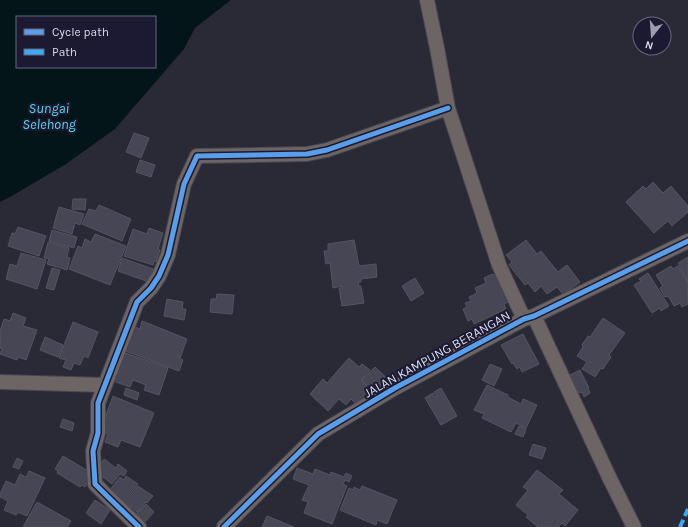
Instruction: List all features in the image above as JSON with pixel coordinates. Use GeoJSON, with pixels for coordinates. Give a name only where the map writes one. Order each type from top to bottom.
{"type":"FeatureCollection","features":[{"type":"Feature","properties":{"kind":"street"},"geometry":{"type":"LineString","coordinates":[[427,0],[448,108],[499,265],[529,317],[634,527]]}},
{"type":"Feature","properties":{"kind":"street"},"geometry":{"type":"LineString","coordinates":[[139,527],[95,484],[93,451],[98,433],[98,403],[137,302],[151,288],[159,276],[168,255],[184,184],[197,156],[314,153],[327,150],[448,108]]}},
{"type":"Feature","properties":{"kind":"street","name":"JALAN KAMPUNG BERANGAN"},"geometry":{"type":"LineString","coordinates":[[224,527],[318,434],[395,388],[529,317],[688,241]]}},
{"type":"Feature","properties":{"kind":"street"},"geometry":{"type":"LineString","coordinates":[[0,382],[104,385]]}},
{"type":"Feature","properties":{"kind":"water","name":"Sungai Selehong"},"geometry":{"type":"Polygon","coordinates":[[[0,0],[231,0],[195,28],[184,49],[115,129],[66,164],[0,202],[0,0]]]}},
{"type":"Feature","properties":{"kind":"building"},"geometry":{"type":"Polygon","coordinates":[[[134,133],[149,138],[141,158],[126,152],[134,133]]]}},
{"type":"Feature","properties":{"kind":"building"},"geometry":{"type":"Polygon","coordinates":[[[140,160],[155,165],[151,177],[136,172],[140,160]]]}},
{"type":"Feature","properties":{"kind":"building"},"geometry":{"type":"Polygon","coordinates":[[[653,182],[663,193],[671,186],[688,206],[688,212],[672,226],[668,221],[654,233],[626,202],[643,186],[646,189],[653,182]]]}},
{"type":"Feature","properties":{"kind":"building"},"geometry":{"type":"Polygon","coordinates":[[[73,199],[86,199],[85,210],[72,209],[73,199]]]}},
{"type":"Feature","properties":{"kind":"building"},"geometry":{"type":"Polygon","coordinates":[[[99,205],[131,219],[122,241],[82,224],[89,209],[96,211],[99,205]]]}},
{"type":"Feature","properties":{"kind":"building"},"geometry":{"type":"Polygon","coordinates":[[[59,207],[84,214],[80,225],[75,223],[72,234],[53,228],[59,207]]]}},
{"type":"Feature","properties":{"kind":"building"},"geometry":{"type":"Polygon","coordinates":[[[18,227],[46,236],[39,256],[8,246],[12,233],[15,234],[18,227]]]}},
{"type":"Feature","properties":{"kind":"building"},"geometry":{"type":"Polygon","coordinates":[[[149,228],[163,233],[156,262],[154,261],[153,265],[124,256],[133,229],[147,234],[149,228]]]}},
{"type":"Feature","properties":{"kind":"building"},"geometry":{"type":"Polygon","coordinates":[[[52,230],[77,237],[74,248],[49,241],[52,230]]]}},
{"type":"Feature","properties":{"kind":"building"},"geometry":{"type":"Polygon","coordinates":[[[95,234],[126,246],[110,285],[69,269],[78,246],[82,248],[85,239],[91,242],[95,234]]]}},
{"type":"Feature","properties":{"kind":"building"},"geometry":{"type":"Polygon","coordinates":[[[354,240],[359,266],[376,264],[377,277],[361,279],[361,282],[358,282],[359,286],[361,286],[364,303],[342,306],[339,288],[342,288],[342,286],[333,288],[330,263],[326,264],[324,251],[328,251],[328,244],[354,240]]]}},
{"type":"Feature","properties":{"kind":"building"},"geometry":{"type":"Polygon","coordinates":[[[526,240],[537,254],[541,251],[558,272],[567,265],[580,282],[563,294],[557,287],[547,294],[541,286],[535,292],[528,283],[525,285],[509,265],[512,262],[506,255],[526,240]]]}},
{"type":"Feature","properties":{"kind":"building"},"geometry":{"type":"Polygon","coordinates":[[[48,242],[69,248],[67,257],[70,258],[67,270],[47,264],[49,259],[44,258],[48,242]]]}},
{"type":"Feature","properties":{"kind":"building"},"geometry":{"type":"Polygon","coordinates":[[[21,253],[46,260],[37,289],[6,279],[10,264],[17,266],[21,253]]]}},
{"type":"Feature","properties":{"kind":"building"},"geometry":{"type":"Polygon","coordinates":[[[688,257],[688,282],[678,263],[688,257]]]}},
{"type":"Feature","properties":{"kind":"building"},"geometry":{"type":"Polygon","coordinates":[[[122,258],[153,269],[149,282],[118,271],[122,258]]]}},
{"type":"Feature","properties":{"kind":"building"},"geometry":{"type":"Polygon","coordinates":[[[671,266],[673,269],[678,266],[688,283],[688,304],[682,307],[680,303],[674,306],[668,296],[665,297],[660,288],[663,286],[656,275],[671,266]]]}},
{"type":"Feature","properties":{"kind":"building"},"geometry":{"type":"Polygon","coordinates":[[[52,268],[60,270],[54,290],[46,288],[52,268]]]}},
{"type":"Feature","properties":{"kind":"building"},"geometry":{"type":"Polygon","coordinates":[[[648,273],[669,306],[661,311],[660,308],[652,313],[634,285],[641,281],[639,279],[648,273]]]}},
{"type":"Feature","properties":{"kind":"building"},"geometry":{"type":"Polygon","coordinates":[[[495,274],[508,302],[504,304],[506,309],[474,324],[472,319],[468,321],[463,309],[467,307],[465,303],[471,301],[469,297],[477,293],[475,288],[486,283],[484,278],[495,274]]]}},
{"type":"Feature","properties":{"kind":"building"},"geometry":{"type":"Polygon","coordinates":[[[415,278],[424,293],[411,301],[402,286],[415,278]]]}},
{"type":"Feature","properties":{"kind":"building"},"geometry":{"type":"Polygon","coordinates":[[[217,294],[234,295],[232,314],[210,312],[211,299],[216,299],[217,294]]]}},
{"type":"Feature","properties":{"kind":"building"},"geometry":{"type":"Polygon","coordinates":[[[167,299],[183,302],[182,309],[186,309],[184,320],[164,316],[167,299]]]}},
{"type":"Feature","properties":{"kind":"building"},"geometry":{"type":"Polygon","coordinates":[[[13,313],[26,318],[23,326],[37,330],[26,360],[18,357],[17,360],[0,354],[2,349],[0,348],[0,331],[4,319],[10,321],[13,313]]]}},
{"type":"Feature","properties":{"kind":"building"},"geometry":{"type":"Polygon","coordinates":[[[603,318],[625,333],[609,355],[611,357],[603,369],[601,368],[595,377],[582,369],[587,362],[577,356],[588,336],[590,337],[603,318]]]}},
{"type":"Feature","properties":{"kind":"building"},"geometry":{"type":"Polygon","coordinates":[[[142,321],[187,339],[180,358],[183,360],[179,371],[123,350],[135,327],[140,329],[142,321]]]}},
{"type":"Feature","properties":{"kind":"building"},"geometry":{"type":"Polygon","coordinates":[[[73,322],[98,332],[88,358],[84,356],[80,365],[74,363],[71,370],[63,367],[66,360],[59,358],[73,322]]]}},
{"type":"Feature","properties":{"kind":"building"},"geometry":{"type":"Polygon","coordinates":[[[523,334],[539,364],[522,372],[520,367],[517,369],[513,363],[512,364],[501,345],[523,334]]]}},
{"type":"Feature","properties":{"kind":"building"},"geometry":{"type":"Polygon","coordinates":[[[45,337],[63,345],[58,357],[40,350],[45,337]]]}},
{"type":"Feature","properties":{"kind":"building"},"geometry":{"type":"Polygon","coordinates":[[[123,352],[168,368],[159,395],[144,390],[146,385],[133,380],[130,387],[113,381],[123,352]]]}},
{"type":"Feature","properties":{"kind":"building"},"geometry":{"type":"Polygon","coordinates":[[[349,358],[359,367],[362,364],[370,370],[361,380],[367,386],[363,389],[368,393],[357,405],[351,399],[346,405],[339,399],[328,411],[310,394],[323,379],[327,383],[349,358]]]}},
{"type":"Feature","properties":{"kind":"building"},"geometry":{"type":"Polygon","coordinates":[[[490,364],[502,369],[494,386],[482,380],[490,364]]]}},
{"type":"Feature","properties":{"kind":"building"},"geometry":{"type":"Polygon","coordinates":[[[375,367],[389,380],[376,393],[362,380],[375,367]]]}},
{"type":"Feature","properties":{"kind":"building"},"geometry":{"type":"Polygon","coordinates":[[[580,370],[590,393],[584,397],[582,392],[579,393],[570,375],[580,370]]]}},
{"type":"Feature","properties":{"kind":"building"},"geometry":{"type":"Polygon","coordinates":[[[487,385],[508,395],[508,397],[521,404],[523,399],[537,405],[526,428],[516,423],[511,432],[482,418],[484,414],[474,410],[487,385]]]}},
{"type":"Feature","properties":{"kind":"building"},"geometry":{"type":"Polygon","coordinates":[[[126,388],[139,393],[137,400],[124,395],[126,388]]]}},
{"type":"Feature","properties":{"kind":"building"},"geometry":{"type":"Polygon","coordinates":[[[441,388],[457,416],[441,425],[425,398],[433,393],[435,397],[437,396],[434,392],[441,388]]]}},
{"type":"Feature","properties":{"kind":"building"},"geometry":{"type":"Polygon","coordinates":[[[113,396],[154,413],[140,447],[121,440],[118,447],[105,442],[108,434],[101,431],[113,396]]]}},
{"type":"Feature","properties":{"kind":"building"},"geometry":{"type":"Polygon","coordinates":[[[63,419],[74,423],[72,431],[60,427],[63,419]]]}},
{"type":"Feature","properties":{"kind":"building"},"geometry":{"type":"Polygon","coordinates":[[[519,426],[526,429],[523,437],[515,434],[519,426]]]}},
{"type":"Feature","properties":{"kind":"building"},"geometry":{"type":"Polygon","coordinates":[[[533,444],[546,448],[542,459],[529,455],[533,444]]]}},
{"type":"Feature","properties":{"kind":"building"},"geometry":{"type":"Polygon","coordinates":[[[63,456],[93,474],[85,487],[82,485],[80,487],[57,473],[58,471],[55,469],[63,456]]]}},
{"type":"Feature","properties":{"kind":"building"},"geometry":{"type":"Polygon","coordinates":[[[17,458],[23,461],[19,469],[13,467],[17,458]]]}},
{"type":"Feature","properties":{"kind":"building"},"geometry":{"type":"Polygon","coordinates":[[[104,459],[116,468],[118,464],[127,471],[124,476],[120,474],[112,484],[95,471],[104,459]]]}},
{"type":"Feature","properties":{"kind":"building"},"geometry":{"type":"Polygon","coordinates":[[[297,468],[313,474],[315,469],[330,475],[331,472],[344,477],[346,473],[352,476],[349,482],[345,480],[343,484],[347,486],[332,524],[304,513],[308,502],[302,500],[309,485],[293,479],[297,468]]]}},
{"type":"Feature","properties":{"kind":"building"},"geometry":{"type":"Polygon","coordinates":[[[537,470],[563,490],[559,494],[578,510],[565,526],[562,523],[558,527],[538,527],[526,517],[528,515],[516,505],[528,490],[523,487],[537,470]]]}},
{"type":"Feature","properties":{"kind":"building"},"geometry":{"type":"Polygon","coordinates":[[[29,471],[45,478],[27,516],[18,512],[16,515],[4,510],[8,501],[0,497],[0,494],[6,481],[15,485],[20,474],[26,477],[29,471]]]}},
{"type":"Feature","properties":{"kind":"building"},"geometry":{"type":"Polygon","coordinates":[[[126,476],[138,484],[124,502],[109,491],[120,477],[124,480],[126,476]]]}},
{"type":"Feature","properties":{"kind":"building"},"geometry":{"type":"Polygon","coordinates":[[[138,486],[153,496],[137,512],[125,503],[138,486]]]}},
{"type":"Feature","properties":{"kind":"building"},"geometry":{"type":"Polygon","coordinates":[[[362,486],[397,500],[387,524],[377,520],[376,525],[340,510],[349,488],[353,490],[354,487],[360,490],[362,486]]]}},
{"type":"Feature","properties":{"kind":"building"},"geometry":{"type":"Polygon","coordinates":[[[95,500],[110,510],[101,524],[86,513],[95,500]]]}},
{"type":"Feature","properties":{"kind":"building"},"geometry":{"type":"Polygon","coordinates":[[[37,502],[71,521],[67,527],[23,527],[37,502]]]}},
{"type":"Feature","properties":{"kind":"building"},"geometry":{"type":"Polygon","coordinates":[[[146,504],[154,512],[145,522],[136,514],[146,504]]]}},
{"type":"Feature","properties":{"kind":"building"},"geometry":{"type":"Polygon","coordinates":[[[267,516],[294,527],[262,527],[267,516]]]}},
{"type":"Feature","properties":{"kind":"marked path"},"geometry":{"type":"LineString","coordinates":[[680,527],[688,509]]}},
{"type":"Feature","properties":{"kind":"cycle path"},"geometry":{"type":"LineString","coordinates":[[139,527],[95,484],[93,451],[98,433],[98,403],[137,302],[151,288],[159,276],[168,255],[184,184],[197,156],[307,154],[327,150],[448,108]]}},
{"type":"Feature","properties":{"kind":"cycle path"},"geometry":{"type":"LineString","coordinates":[[224,527],[318,434],[395,388],[524,319],[534,316],[688,241]]}}]}
